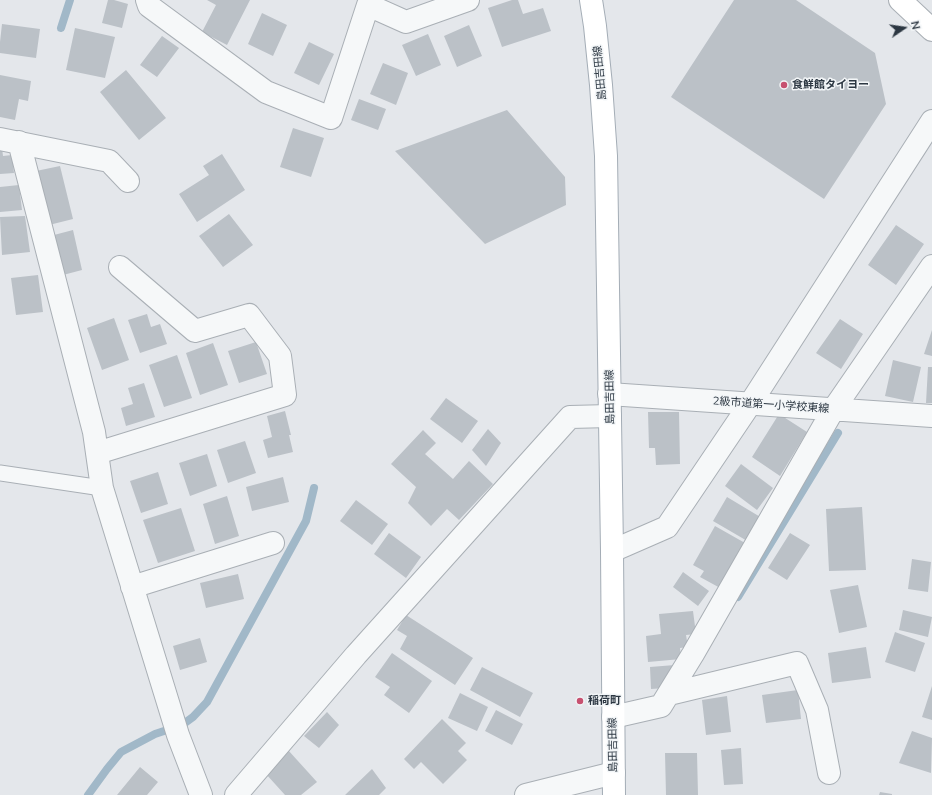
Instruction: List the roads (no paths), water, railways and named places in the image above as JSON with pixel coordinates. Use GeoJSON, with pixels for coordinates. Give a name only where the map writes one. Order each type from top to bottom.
{"type":"FeatureCollection","features":[{"type":"Feature","properties":{"kind":"main road","name":"島田吉田線"},"geometry":{"type":"LineString","coordinates":[[591,0],[601,85],[606,156],[614,795]]}},
{"type":"Feature","properties":{"kind":"main road"},"geometry":{"type":"LineString","coordinates":[[900,0],[932,30]]}},
{"type":"Feature","properties":{"kind":"street"},"geometry":{"type":"LineString","coordinates":[[147,0],[149,6],[266,92],[331,118],[368,5],[406,22],[468,0]]}},
{"type":"Feature","properties":{"kind":"street"},"geometry":{"type":"LineString","coordinates":[[612,551],[667,527],[750,404],[932,121]]}},
{"type":"Feature","properties":{"kind":"street"},"geometry":{"type":"LineString","coordinates":[[128,181],[109,161],[10,140],[92,425],[102,488],[178,735],[201,795]]}},
{"type":"Feature","properties":{"kind":"street"},"geometry":{"type":"LineString","coordinates":[[613,717],[661,706],[693,654],[832,410],[932,266]]}},
{"type":"Feature","properties":{"kind":"street"},"geometry":{"type":"LineString","coordinates":[[97,453],[284,395],[280,356],[249,315],[195,331],[120,267]]}},
{"type":"Feature","properties":{"kind":"street","name":"2級市道第一小学校東線"},"geometry":{"type":"LineString","coordinates":[[609,394],[932,416]]}},
{"type":"Feature","properties":{"kind":"street"},"geometry":{"type":"LineString","coordinates":[[236,795],[356,655],[570,417],[610,416]]}},
{"type":"Feature","properties":{"kind":"street"},"geometry":{"type":"LineString","coordinates":[[132,587],[273,543]]}},
{"type":"Feature","properties":{"kind":"street"},"geometry":{"type":"LineString","coordinates":[[669,694],[797,663],[816,710],[829,773]]}},
{"type":"Feature","properties":{"kind":"street"},"geometry":{"type":"LineString","coordinates":[[526,795],[614,773]]}},
{"type":"Feature","properties":{"kind":"lane"},"geometry":{"type":"LineString","coordinates":[[0,473],[102,488]]}},
{"type":"Feature","properties":{"kind":"waterway"},"geometry":{"type":"LineString","coordinates":[[61,28],[70,0]]}},
{"type":"Feature","properties":{"kind":"waterway"},"geometry":{"type":"LineString","coordinates":[[738,597],[838,433]]}},
{"type":"Feature","properties":{"kind":"waterway"},"geometry":{"type":"LineString","coordinates":[[88,795],[121,752],[155,734],[182,725],[193,717],[207,702],[306,521],[314,488]]}},
{"type":"Feature","properties":{"kind":"place","name":"食鮮館タイヨー"},"geometry":{"type":"Point","coordinates":[784,85]}},
{"type":"Feature","properties":{"kind":"place","name":"稲荷町"},"geometry":{"type":"Point","coordinates":[580,701]}}]}
